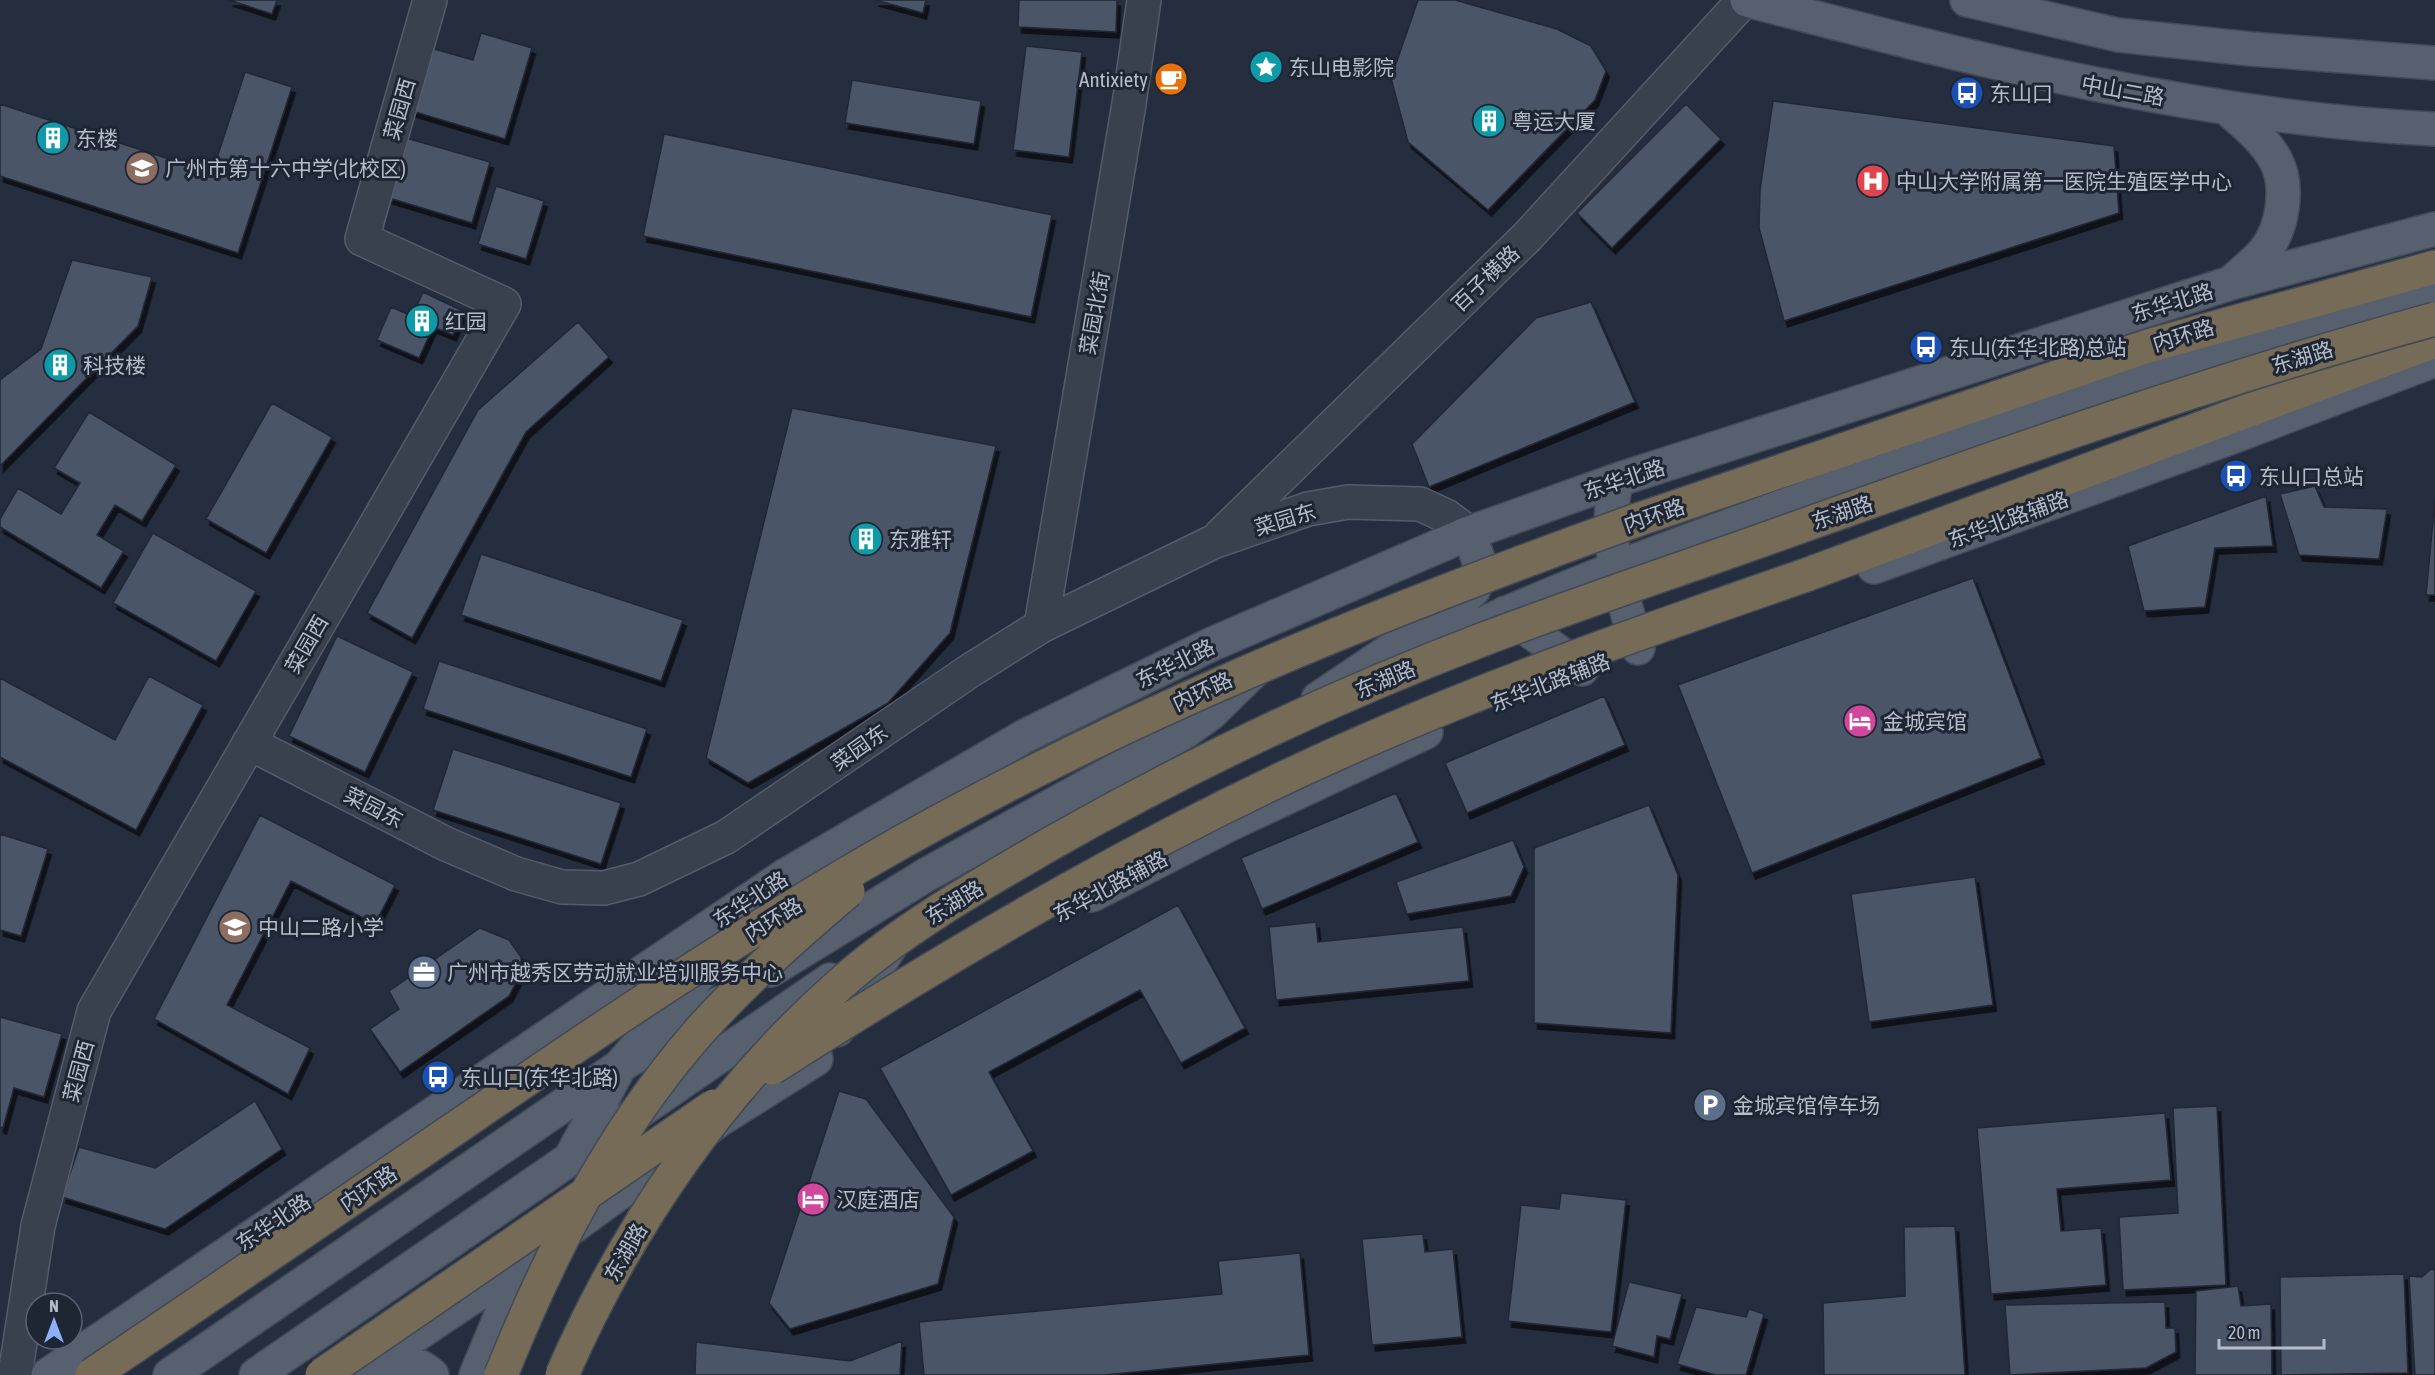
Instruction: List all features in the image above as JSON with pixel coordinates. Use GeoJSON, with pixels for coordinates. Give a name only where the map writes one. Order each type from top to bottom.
{"type":"FeatureCollection","features":[{"type":"Feature","properties":{"kind":"highway","name":"内环路"},"geometry":{"type":"LineString","coordinates":[[92,1375],[665,987],[776,916],[962,810],[1199,691],[1492,573],[2148,346],[2435,267]]}},
{"type":"Feature","properties":{"kind":"highway","name":"东湖路"},"geometry":{"type":"LineString","coordinates":[[560,1375],[597,1301],[656,1200],[725,1105],[780,1040],[851,974],[924,920],[1112,809],[1192,767],[1351,693],[1492,636],[1797,527],[2218,383],[2435,318]]}},
{"type":"Feature","properties":{"kind":"highway"},"geometry":{"type":"LineString","coordinates":[[322,1375],[745,1086],[874,1003],[1070,888],[1293,774],[1379,735],[1619,640],[1806,575],[2083,473],[2435,339]]}},
{"type":"Feature","properties":{"kind":"highway"},"geometry":{"type":"LineString","coordinates":[[501,1375],[545,1271],[581,1202],[629,1126],[697,1035],[762,966],[825,911],[857,884],[962,810]]}},
{"type":"Feature","properties":{"kind":"main road","name":"中山二路"},"geometry":{"type":"LineString","coordinates":[[1746,0],[2062,79],[2227,108],[2435,129]]}},
{"type":"Feature","properties":{"kind":"main road"},"geometry":{"type":"LineString","coordinates":[[1967,0],[2118,35],[2251,49],[2435,63]]}},
{"type":"Feature","properties":{"kind":"main road"},"geometry":{"type":"LineString","coordinates":[[2227,108],[2257,136],[2275,157],[2281,172],[2283,196],[2274,234],[2265,251],[2231,283]]}},
{"type":"Feature","properties":{"kind":"main road","name":"东华北路"},"geometry":{"type":"LineString","coordinates":[[48,1375],[786,876],[901,806],[1025,736],[1210,645],[1468,533],[1617,480],[2231,283],[2435,229]]}},
{"type":"Feature","properties":{"kind":"main road"},"geometry":{"type":"LineString","coordinates":[[259,1373],[901,930],[969,885],[1115,802],[1312,704],[1504,613],[1685,541],[2042,411],[2253,340],[2435,289]]}},
{"type":"Feature","properties":{"kind":"main road"},"geometry":{"type":"LineString","coordinates":[[2336,315],[2435,339]]}},
{"type":"Feature","properties":{"kind":"main road","name":"东华北路辅路"},"geometry":{"type":"LineString","coordinates":[[719,1120],[886,1013],[1016,936],[1155,862],[1359,762],[1440,726],[1638,648],[2058,501],[2435,360]]}},
{"type":"Feature","properties":{"kind":"main road"},"geometry":{"type":"LineString","coordinates":[[1617,480],[1611,503],[1614,570],[1638,648]]}},
{"type":"Feature","properties":{"kind":"main road"},"geometry":{"type":"LineString","coordinates":[[1312,704],[1453,608],[1474,589],[1481,567],[1468,533]]}},
{"type":"Feature","properties":{"kind":"main road"},"geometry":{"type":"LineString","coordinates":[[170,1375],[620,1066],[936,870],[1151,752],[1211,713],[1248,679],[1297,606]]}},
{"type":"Feature","properties":{"kind":"main road"},"geometry":{"type":"LineString","coordinates":[[1504,613],[1582,669]]}},
{"type":"Feature","properties":{"kind":"main road"},"geometry":{"type":"LineString","coordinates":[[1151,752],[1210,645]]}},
{"type":"Feature","properties":{"kind":"main road"},"geometry":{"type":"LineString","coordinates":[[476,1375],[522,1264],[569,1160],[620,1066],[786,876]]}},
{"type":"Feature","properties":{"kind":"main road"},"geometry":{"type":"LineString","coordinates":[[790,1008],[820,1057],[901,930]]}},
{"type":"Feature","properties":{"kind":"main road"},"geometry":{"type":"LineString","coordinates":[[560,1375],[604,1270],[631,1225],[676,1159],[719,1120]]}},
{"type":"Feature","properties":{"kind":"main road"},"geometry":{"type":"LineString","coordinates":[[368,1367],[522,1264],[719,1120]]}},
{"type":"Feature","properties":{"kind":"main road"},"geometry":{"type":"LineString","coordinates":[[368,1367],[398,1359],[414,1363],[432,1375]]}},
{"type":"Feature","properties":{"kind":"street","name":"菜园西"},"geometry":{"type":"LineString","coordinates":[[15,1375],[38,1226],[94,1011],[504,304],[362,239],[430,0]]}},
{"type":"Feature","properties":{"kind":"street","name":"菜园北街"},"geometry":{"type":"LineString","coordinates":[[1041,626],[1129,104],[1144,0]]}},
{"type":"Feature","properties":{"kind":"street","name":"百子横路"},"geometry":{"type":"LineString","coordinates":[[1213,542],[1527,237],[1746,0]]}},
{"type":"Feature","properties":{"kind":"street","name":"菜园东"},"geometry":{"type":"LineString","coordinates":[[249,743],[446,844],[516,874],[562,887],[604,888],[639,879],[726,837],[970,670],[1041,626],[1213,542],[1308,509],[1348,502],[1420,504],[1446,516],[1468,533]]}},
{"type":"Feature","properties":{"kind":"building"},"geometry":{"type":"Polygon","coordinates":[[[229,0],[277,0],[272,14],[229,0]]]}},
{"type":"Feature","properties":{"kind":"building"},"geometry":{"type":"Polygon","coordinates":[[[875,0],[926,0],[923,13],[875,0]]]}},
{"type":"Feature","properties":{"kind":"building"},"geometry":{"type":"Polygon","coordinates":[[[1019,0],[1117,0],[1116,32],[1018,27],[1019,0]]]}},
{"type":"Feature","properties":{"kind":"building","name":"粤运大厦"},"geometry":{"type":"Polygon","coordinates":[[[1418,0],[1455,0],[1557,29],[1591,46],[1606,71],[1595,100],[1488,210],[1408,142],[1391,78],[1418,0]]]}},
{"type":"Feature","properties":{"kind":"building"},"geometry":{"type":"Polygon","coordinates":[[[481,33],[532,48],[505,139],[412,111],[431,48],[473,60],[481,33]]]}},
{"type":"Feature","properties":{"kind":"building"},"geometry":{"type":"Polygon","coordinates":[[[1026,46],[1082,52],[1069,157],[1013,150],[1026,46]]]}},
{"type":"Feature","properties":{"kind":"building","name":"东楼"},"geometry":{"type":"Polygon","coordinates":[[[245,72],[292,87],[238,253],[0,176],[0,104],[212,173],[245,72]]]}},
{"type":"Feature","properties":{"kind":"building"},"geometry":{"type":"Polygon","coordinates":[[[852,80],[981,101],[974,144],[845,123],[852,80]]]}},
{"type":"Feature","properties":{"kind":"building"},"geometry":{"type":"Polygon","coordinates":[[[1773,101],[2114,146],[2119,213],[1784,321],[1759,228],[1760,190],[1773,101]]]}},
{"type":"Feature","properties":{"kind":"building"},"geometry":{"type":"Polygon","coordinates":[[[1686,104],[1721,139],[1612,248],[1577,213],[1686,104]]]}},
{"type":"Feature","properties":{"kind":"building"},"geometry":{"type":"Polygon","coordinates":[[[664,134],[1052,215],[1031,317],[643,236],[664,134]]]}},
{"type":"Feature","properties":{"kind":"building"},"geometry":{"type":"Polygon","coordinates":[[[406,138],[490,162],[472,223],[389,198],[406,138]]]}},
{"type":"Feature","properties":{"kind":"building"},"geometry":{"type":"Polygon","coordinates":[[[496,186],[544,201],[526,259],[478,244],[496,186]]]}},
{"type":"Feature","properties":{"kind":"building","name":"科技楼"},"geometry":{"type":"Polygon","coordinates":[[[72,260],[152,277],[138,326],[0,466],[0,380],[41,349],[72,260]]]}},
{"type":"Feature","properties":{"kind":"building","name":"红园"},"geometry":{"type":"Polygon","coordinates":[[[423,292],[463,311],[453,335],[433,327],[419,358],[377,340],[391,307],[412,316],[423,292]]]}},
{"type":"Feature","properties":{"kind":"building"},"geometry":{"type":"Polygon","coordinates":[[[1591,302],[1635,402],[1429,487],[1412,444],[1536,318],[1591,302]]]}},
{"type":"Feature","properties":{"kind":"building"},"geometry":{"type":"Polygon","coordinates":[[[578,322],[609,357],[526,432],[412,638],[367,613],[478,410],[578,322]]]}},
{"type":"Feature","properties":{"kind":"building"},"geometry":{"type":"Polygon","coordinates":[[[272,403],[332,437],[266,553],[206,519],[272,403]]]}},
{"type":"Feature","properties":{"kind":"building","name":"东雅轩"},"geometry":{"type":"Polygon","coordinates":[[[792,408],[996,446],[950,633],[888,703],[748,783],[706,758],[792,408]]]}},
{"type":"Feature","properties":{"kind":"building"},"geometry":{"type":"Polygon","coordinates":[[[89,412],[176,465],[142,521],[115,505],[97,535],[124,551],[101,588],[0,527],[0,519],[18,488],[61,514],[80,483],[54,468],[89,412]]]}},
{"type":"Feature","properties":{"kind":"building"},"geometry":{"type":"Polygon","coordinates":[[[2315,486],[2324,507],[2387,509],[2379,559],[2299,555],[2280,494],[2315,486]]]}},
{"type":"Feature","properties":{"kind":"building"},"geometry":{"type":"Polygon","coordinates":[[[2266,496],[2273,546],[2215,548],[2205,607],[2144,611],[2128,546],[2266,496]]]}},
{"type":"Feature","properties":{"kind":"building"},"geometry":{"type":"Polygon","coordinates":[[[2435,500],[2435,595],[2426,595],[2435,500]]]}},
{"type":"Feature","properties":{"kind":"building"},"geometry":{"type":"Polygon","coordinates":[[[153,533],[256,591],[216,661],[113,603],[153,533]]]}},
{"type":"Feature","properties":{"kind":"building"},"geometry":{"type":"Polygon","coordinates":[[[481,554],[683,620],[661,681],[461,615],[481,554]]]}},
{"type":"Feature","properties":{"kind":"building","name":"金城宾馆"},"geometry":{"type":"Polygon","coordinates":[[[1973,578],[2041,758],[1752,873],[1678,685],[1973,578]]]}},
{"type":"Feature","properties":{"kind":"building"},"geometry":{"type":"Polygon","coordinates":[[[337,636],[413,672],[365,772],[289,736],[337,636]]]}},
{"type":"Feature","properties":{"kind":"building"},"geometry":{"type":"Polygon","coordinates":[[[439,661],[647,729],[631,777],[423,709],[439,661]]]}},
{"type":"Feature","properties":{"kind":"building"},"geometry":{"type":"Polygon","coordinates":[[[149,676],[203,705],[136,830],[0,757],[0,678],[115,740],[149,676]]]}},
{"type":"Feature","properties":{"kind":"building"},"geometry":{"type":"Polygon","coordinates":[[[1604,696],[1625,745],[1467,813],[1445,763],[1604,696]]]}},
{"type":"Feature","properties":{"kind":"building"},"geometry":{"type":"Polygon","coordinates":[[[453,749],[621,803],[601,864],[433,810],[453,749]]]}},
{"type":"Feature","properties":{"kind":"building"},"geometry":{"type":"Polygon","coordinates":[[[1396,793],[1418,842],[1262,909],[1241,858],[1396,793]]]}},
{"type":"Feature","properties":{"kind":"building"},"geometry":{"type":"Polygon","coordinates":[[[1649,805],[1678,875],[1671,1033],[1534,1023],[1534,848],[1649,805]]]}},
{"type":"Feature","properties":{"kind":"building"},"geometry":{"type":"Polygon","coordinates":[[[260,815],[395,885],[375,924],[291,881],[227,1005],[310,1048],[288,1094],[154,1019],[260,815]]]}},
{"type":"Feature","properties":{"kind":"building"},"geometry":{"type":"Polygon","coordinates":[[[0,834],[48,849],[21,936],[0,930],[0,834]]]}},
{"type":"Feature","properties":{"kind":"building"},"geometry":{"type":"Polygon","coordinates":[[[1513,840],[1524,867],[1511,896],[1407,914],[1396,882],[1513,840]]]}},
{"type":"Feature","properties":{"kind":"building"},"geometry":{"type":"Polygon","coordinates":[[[1975,877],[1993,1005],[1869,1022],[1851,894],[1975,877]]]}},
{"type":"Feature","properties":{"kind":"building"},"geometry":{"type":"Polygon","coordinates":[[[1178,905],[1245,1028],[1181,1063],[1140,990],[989,1072],[1033,1151],[951,1195],[880,1068],[1178,905]]]}},
{"type":"Feature","properties":{"kind":"building"},"geometry":{"type":"Polygon","coordinates":[[[1316,922],[1318,942],[1463,927],[1469,981],[1276,1000],[1269,927],[1316,922]]]}},
{"type":"Feature","properties":{"kind":"building"},"geometry":{"type":"Polygon","coordinates":[[[480,928],[509,940],[521,957],[522,971],[509,996],[400,1072],[370,1029],[399,1009],[389,991],[480,928]]]}},
{"type":"Feature","properties":{"kind":"building"},"geometry":{"type":"Polygon","coordinates":[[[0,1017],[62,1034],[44,1097],[14,1088],[3,1128],[0,1127],[0,1017]]]}},
{"type":"Feature","properties":{"kind":"building"},"geometry":{"type":"Polygon","coordinates":[[[839,1091],[866,1099],[954,1217],[938,1284],[790,1329],[769,1303],[839,1091]]]}},
{"type":"Feature","properties":{"kind":"building"},"geometry":{"type":"Polygon","coordinates":[[[255,1101],[282,1149],[165,1229],[62,1197],[79,1147],[155,1168],[255,1101]]]}},
{"type":"Feature","properties":{"kind":"building"},"geometry":{"type":"Polygon","coordinates":[[[2217,1106],[2226,1285],[2123,1290],[2119,1217],[2178,1213],[2173,1108],[2217,1106]]]}},
{"type":"Feature","properties":{"kind":"building"},"geometry":{"type":"Polygon","coordinates":[[[2165,1113],[2171,1180],[2057,1189],[2061,1231],[2101,1228],[2106,1285],[1991,1294],[1977,1128],[2165,1113]]]}},
{"type":"Feature","properties":{"kind":"building"},"geometry":{"type":"Polygon","coordinates":[[[1561,1193],[1626,1200],[1611,1332],[1508,1321],[1521,1205],[1559,1209],[1561,1193]]]}},
{"type":"Feature","properties":{"kind":"building"},"geometry":{"type":"Polygon","coordinates":[[[1955,1226],[1965,1375],[1824,1375],[1823,1303],[1905,1296],[1904,1227],[1955,1226]]]}},
{"type":"Feature","properties":{"kind":"building"},"geometry":{"type":"Polygon","coordinates":[[[1423,1234],[1425,1252],[1453,1249],[1462,1337],[1372,1345],[1362,1239],[1423,1234]]]}},
{"type":"Feature","properties":{"kind":"building"},"geometry":{"type":"Polygon","coordinates":[[[1300,1253],[1309,1355],[1104,1375],[924,1375],[919,1322],[1222,1294],[1218,1261],[1300,1253]]]}},
{"type":"Feature","properties":{"kind":"building"},"geometry":{"type":"Polygon","coordinates":[[[2431,1269],[2435,1270],[2435,1375],[2415,1375],[2409,1276],[2422,1277],[2431,1269]]]}},
{"type":"Feature","properties":{"kind":"building"},"geometry":{"type":"Polygon","coordinates":[[[2404,1274],[2408,1373],[2281,1375],[2280,1277],[2404,1274]]]}},
{"type":"Feature","properties":{"kind":"building"},"geometry":{"type":"Polygon","coordinates":[[[1629,1282],[1682,1294],[1670,1339],[1657,1336],[1654,1357],[1612,1346],[1629,1282]]]}},
{"type":"Feature","properties":{"kind":"building"},"geometry":{"type":"Polygon","coordinates":[[[2238,1286],[2241,1306],[2271,1304],[2272,1375],[2195,1375],[2196,1291],[2238,1286]]]}},
{"type":"Feature","properties":{"kind":"building"},"geometry":{"type":"Polygon","coordinates":[[[2165,1302],[2166,1328],[2175,1328],[2176,1352],[2146,1368],[2010,1375],[2005,1305],[2165,1302]]]}},
{"type":"Feature","properties":{"kind":"building"},"geometry":{"type":"Polygon","coordinates":[[[1696,1307],[1746,1317],[1749,1309],[1764,1314],[1746,1375],[1716,1375],[1677,1364],[1696,1307]]]}},
{"type":"Feature","properties":{"kind":"building"},"geometry":{"type":"Polygon","coordinates":[[[902,1341],[900,1375],[695,1375],[696,1342],[850,1361],[902,1341]]]}},
{"type":"Feature","properties":{"kind":"place","name":"东山电影院"},"geometry":{"type":"Point","coordinates":[1266,67]}},
{"type":"Feature","properties":{"kind":"place","name":"Antixiety"},"geometry":{"type":"Point","coordinates":[1171,79]}},
{"type":"Feature","properties":{"kind":"place","name":"东山口"},"geometry":{"type":"Point","coordinates":[1967,93]}},
{"type":"Feature","properties":{"kind":"place","name":"粤运大厦"},"geometry":{"type":"Point","coordinates":[1489,121]}},
{"type":"Feature","properties":{"kind":"place","name":"东楼"},"geometry":{"type":"Point","coordinates":[53,138]}},
{"type":"Feature","properties":{"kind":"place","name":"广州市第十六中学(北校区)"},"geometry":{"type":"Point","coordinates":[142,168]}},
{"type":"Feature","properties":{"kind":"place","name":"中山大学附属第一医院生殖医学中心"},"geometry":{"type":"Point","coordinates":[1873,181]}},
{"type":"Feature","properties":{"kind":"place","name":"红园"},"geometry":{"type":"Point","coordinates":[422,321]}},
{"type":"Feature","properties":{"kind":"place","name":"东山(东华北路)总站"},"geometry":{"type":"Point","coordinates":[1926,347]}},
{"type":"Feature","properties":{"kind":"place","name":"科技楼"},"geometry":{"type":"Point","coordinates":[60,365]}},
{"type":"Feature","properties":{"kind":"place","name":"东山口总站"},"geometry":{"type":"Point","coordinates":[2236,476]}},
{"type":"Feature","properties":{"kind":"place","name":"东雅轩"},"geometry":{"type":"Point","coordinates":[866,539]}},
{"type":"Feature","properties":{"kind":"place","name":"金城宾馆"},"geometry":{"type":"Point","coordinates":[1860,721]}},
{"type":"Feature","properties":{"kind":"place","name":"中山二路小学"},"geometry":{"type":"Point","coordinates":[235,927]}},
{"type":"Feature","properties":{"kind":"place","name":"广州市越秀区劳动就业培训服务中心"},"geometry":{"type":"Point","coordinates":[424,972]}},
{"type":"Feature","properties":{"kind":"place","name":"东山口(东华北路)"},"geometry":{"type":"Point","coordinates":[438,1077]}},
{"type":"Feature","properties":{"kind":"place","name":"金城宾馆停车场"},"geometry":{"type":"Point","coordinates":[1710,1105]}},
{"type":"Feature","properties":{"kind":"place","name":"汉庭酒店"},"geometry":{"type":"Point","coordinates":[813,1199]}}]}
